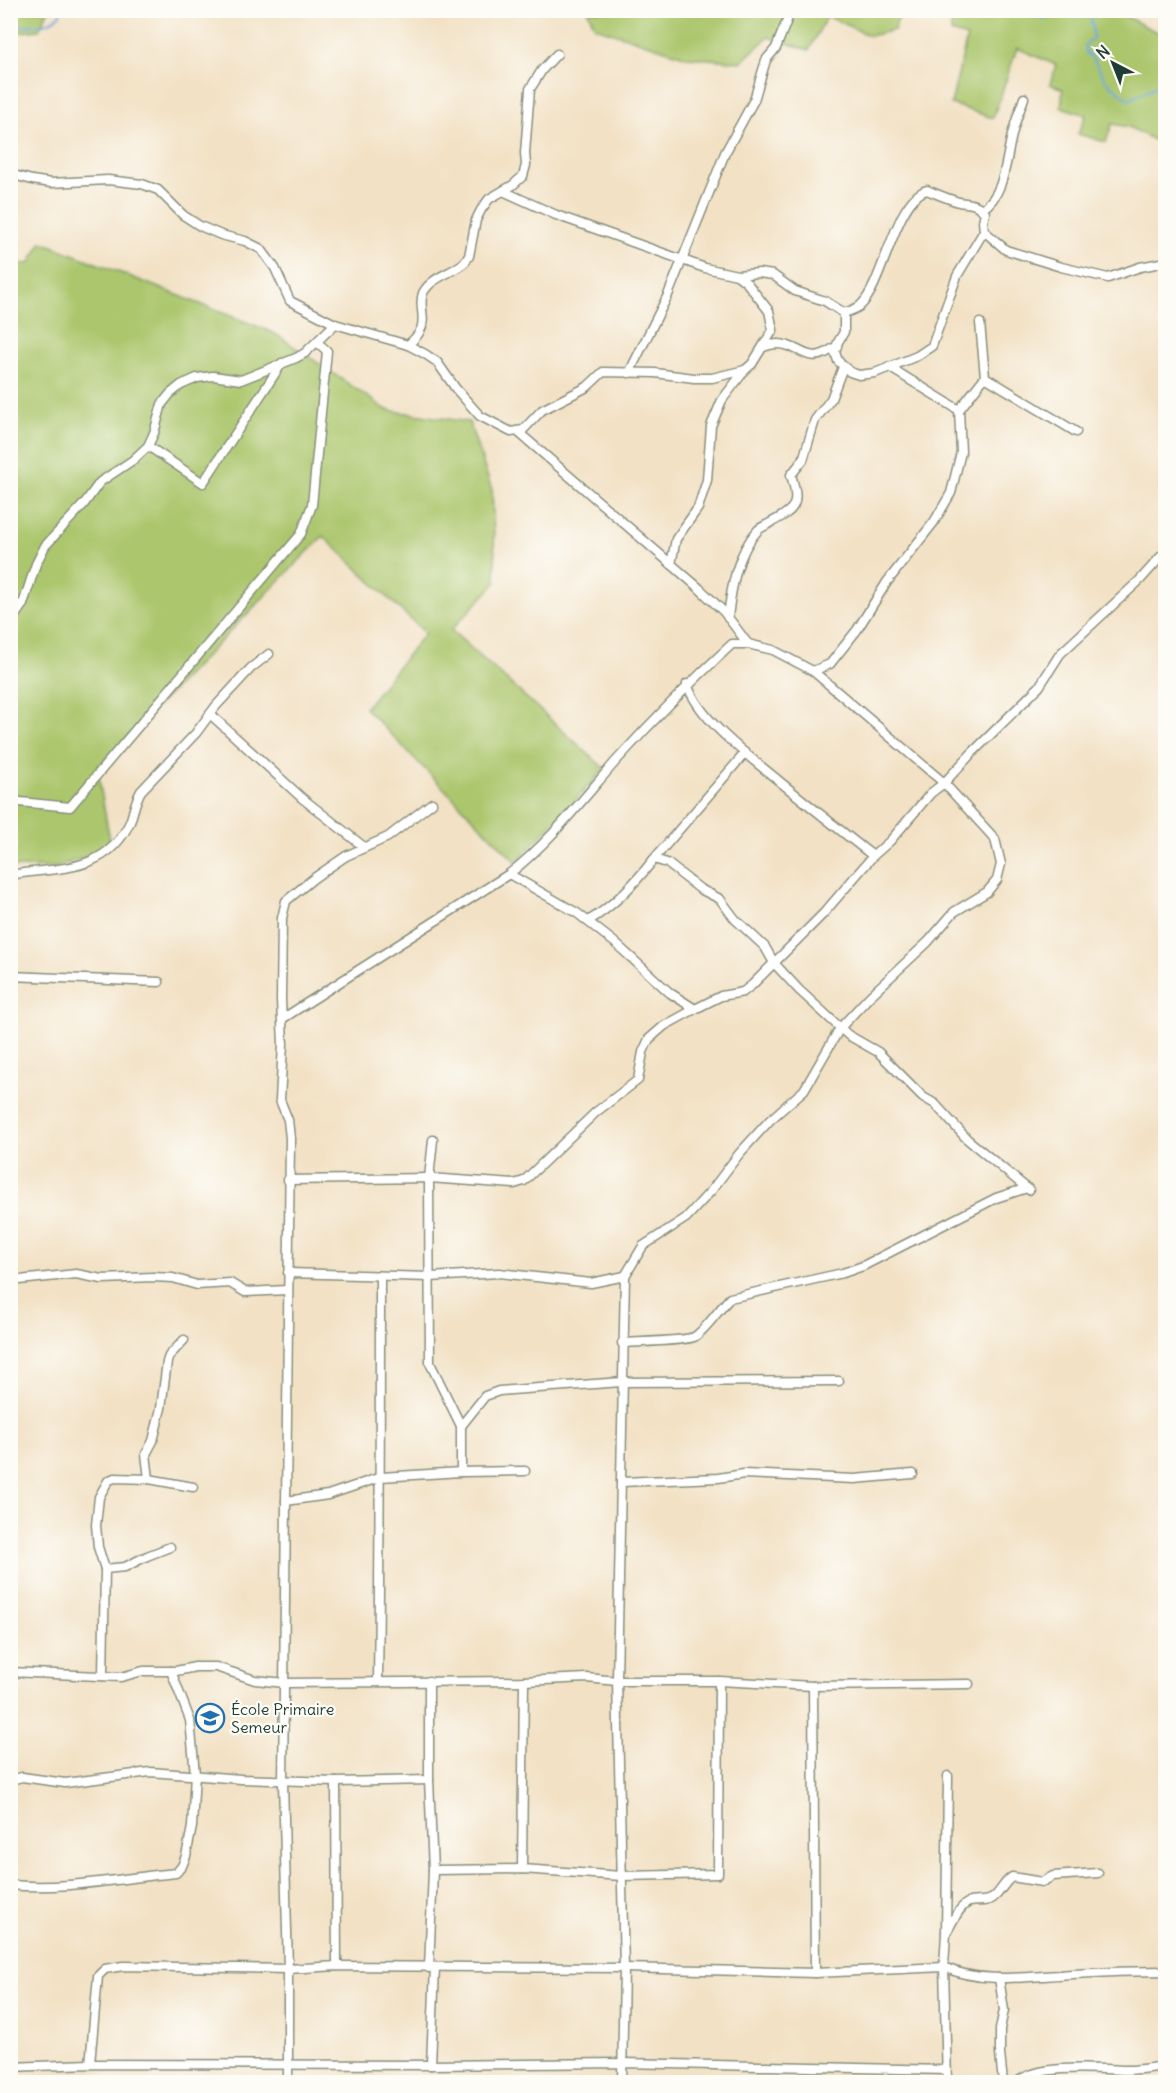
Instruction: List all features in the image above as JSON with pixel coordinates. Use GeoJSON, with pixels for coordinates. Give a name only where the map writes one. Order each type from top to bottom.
{"type":"FeatureCollection","features":[{"type":"Feature","properties":{"kind":"street"},"geometry":{"type":"LineString","coordinates":[[629,373],[668,295],[726,153],[754,100],[766,60],[776,48],[791,10]]}},
{"type":"Feature","properties":{"kind":"street"},"geometry":{"type":"LineString","coordinates":[[408,345],[420,332],[423,323],[421,305],[423,292],[429,285],[465,262],[469,256],[476,220],[481,210],[489,199],[522,176],[526,165],[530,90],[542,70],[557,54]]}},
{"type":"Feature","properties":{"kind":"street"},"geometry":{"type":"LineString","coordinates":[[982,209],[987,206],[1000,185],[1024,98]]}},
{"type":"Feature","properties":{"kind":"street"},"geometry":{"type":"LineString","coordinates":[[10,174],[51,183],[108,180],[142,184],[158,190],[183,215],[200,226],[220,236],[245,241],[261,249],[275,268],[290,302],[336,324],[408,345],[437,362],[456,389],[480,416],[511,432],[523,430],[542,410],[587,387],[603,372],[655,373],[712,378],[745,370]]}},
{"type":"Feature","properties":{"kind":"street"},"geometry":{"type":"LineString","coordinates":[[927,190],[959,202],[975,204],[985,213],[984,231],[957,276],[932,346],[917,356],[875,373],[860,375],[850,372],[838,361],[835,352],[844,332],[844,313],[860,307],[866,299],[896,228],[914,197],[927,190]]}},
{"type":"Feature","properties":{"kind":"street"},"geometry":{"type":"LineString","coordinates":[[503,191],[556,215],[683,260],[737,275],[759,273],[773,275],[795,291],[825,301],[844,313]]}},
{"type":"Feature","properties":{"kind":"street"},"geometry":{"type":"LineString","coordinates":[[984,231],[1006,250],[1061,267],[1108,278],[1140,267],[1166,262]]}},
{"type":"Feature","properties":{"kind":"street"},"geometry":{"type":"LineString","coordinates":[[671,564],[676,539],[698,508],[707,480],[711,426],[722,400],[752,364],[773,330],[770,311],[747,283],[737,275]]}},
{"type":"Feature","properties":{"kind":"street"},"geometry":{"type":"LineString","coordinates":[[813,670],[830,664],[857,630],[887,582],[934,522],[951,492],[961,452],[959,410],[985,377],[981,323]]}},
{"type":"Feature","properties":{"kind":"street"},"geometry":{"type":"LineString","coordinates":[[10,623],[22,604],[45,546],[84,504],[100,482],[133,460],[148,446],[162,404],[181,385],[197,378],[213,376],[241,380],[305,353],[336,324]]}},
{"type":"Feature","properties":{"kind":"street"},"geometry":{"type":"LineString","coordinates":[[10,801],[70,807],[301,534],[312,505],[327,351],[317,342]]}},
{"type":"Feature","properties":{"kind":"street"},"geometry":{"type":"LineString","coordinates":[[763,347],[775,342],[793,346],[810,356],[820,355],[837,346]]}},
{"type":"Feature","properties":{"kind":"street"},"geometry":{"type":"LineString","coordinates":[[148,446],[203,483],[283,362]]}},
{"type":"Feature","properties":{"kind":"street"},"geometry":{"type":"LineString","coordinates":[[728,618],[731,589],[738,565],[748,546],[759,529],[787,514],[794,507],[797,494],[791,475],[803,459],[815,420],[831,399],[843,367]]}},
{"type":"Feature","properties":{"kind":"street"},"geometry":{"type":"LineString","coordinates":[[889,367],[959,410]]}},
{"type":"Feature","properties":{"kind":"street"},"geometry":{"type":"LineString","coordinates":[[985,377],[1077,432]]}},
{"type":"Feature","properties":{"kind":"street"},"geometry":{"type":"LineString","coordinates":[[517,431],[671,564],[728,618],[748,644]]}},
{"type":"Feature","properties":{"kind":"street"},"geometry":{"type":"LineString","coordinates":[[288,1180],[429,1178],[514,1184],[524,1181],[596,1112],[638,1080],[643,1052],[649,1039],[664,1026],[721,996],[743,992],[774,963],[823,914],[931,793],[945,783],[970,754],[1039,687],[1060,654],[1140,579],[1166,551]]}},
{"type":"Feature","properties":{"kind":"street"},"geometry":{"type":"LineString","coordinates":[[10,608],[22,604]]}},
{"type":"Feature","properties":{"kind":"street"},"geometry":{"type":"LineString","coordinates":[[282,1019],[526,861],[555,832],[687,684],[732,644],[748,644],[773,650],[813,670],[945,783],[995,839],[1001,864],[997,880],[987,892],[954,912],[928,942],[870,996],[840,1028],[804,1090],[770,1120],[686,1218],[643,1246],[625,1276],[617,1681],[624,1968],[622,2082]]}},
{"type":"Feature","properties":{"kind":"street"},"geometry":{"type":"LineString","coordinates":[[10,874],[84,865],[101,856],[121,837],[141,791],[196,733],[251,668],[269,654]]}},
{"type":"Feature","properties":{"kind":"street"},"geometry":{"type":"LineString","coordinates":[[687,684],[692,697],[700,707],[745,753],[873,856]]}},
{"type":"Feature","properties":{"kind":"street"},"geometry":{"type":"LineString","coordinates":[[210,714],[302,798],[364,847]]}},
{"type":"Feature","properties":{"kind":"street"},"geometry":{"type":"LineString","coordinates":[[588,921],[602,913],[645,870],[745,753]]}},
{"type":"Feature","properties":{"kind":"street"},"geometry":{"type":"LineString","coordinates":[[288,2082],[288,1969],[283,1780],[290,1138],[288,1120],[280,1100],[283,1044],[282,918],[286,901],[314,878],[346,856],[388,837],[432,804]]}},
{"type":"Feature","properties":{"kind":"street"},"geometry":{"type":"LineString","coordinates":[[622,1343],[694,1338],[730,1298],[843,1273],[863,1266],[996,1198],[1028,1189],[967,1139],[935,1104],[923,1097],[878,1052],[848,1035],[799,990],[774,963],[765,947],[735,919],[720,899],[700,889],[667,864],[654,859]]}},
{"type":"Feature","properties":{"kind":"street"},"geometry":{"type":"LineString","coordinates":[[509,874],[577,913],[614,942],[670,993],[695,1009]]}},
{"type":"Feature","properties":{"kind":"street"},"geometry":{"type":"LineString","coordinates":[[10,976],[159,982]]}},
{"type":"Feature","properties":{"kind":"street"},"geometry":{"type":"LineString","coordinates":[[433,1140],[429,1178],[430,1363],[461,1426],[461,1472]]}},
{"type":"Feature","properties":{"kind":"street"},"geometry":{"type":"LineString","coordinates":[[288,1273],[430,1277],[499,1273],[591,1283],[625,1276]]}},
{"type":"Feature","properties":{"kind":"street"},"geometry":{"type":"LineString","coordinates":[[10,1281],[76,1274],[102,1279],[173,1278],[197,1285],[230,1283],[245,1292],[287,1290]]}},
{"type":"Feature","properties":{"kind":"street"},"geometry":{"type":"LineString","coordinates":[[378,1681],[378,1545],[381,1477],[380,1276]]}},
{"type":"Feature","properties":{"kind":"street"},"geometry":{"type":"LineString","coordinates":[[148,1479],[146,1454],[153,1441],[161,1408],[168,1356],[184,1340]]}},
{"type":"Feature","properties":{"kind":"street"},"geometry":{"type":"LineString","coordinates":[[461,1426],[485,1396],[499,1390],[622,1382],[839,1381]]}},
{"type":"Feature","properties":{"kind":"street"},"geometry":{"type":"LineString","coordinates":[[286,1501],[327,1495],[381,1477],[525,1471]]}},
{"type":"Feature","properties":{"kind":"street"},"geometry":{"type":"LineString","coordinates":[[621,1482],[718,1478],[744,1474],[854,1479],[913,1473]]}},
{"type":"Feature","properties":{"kind":"street"},"geometry":{"type":"LineString","coordinates":[[103,1676],[105,1569],[98,1547],[96,1525],[99,1497],[103,1488],[114,1478],[148,1479],[193,1487]]}},
{"type":"Feature","properties":{"kind":"street"},"geometry":{"type":"LineString","coordinates":[[105,1569],[125,1567],[170,1547]]}},
{"type":"Feature","properties":{"kind":"street"},"geometry":{"type":"LineString","coordinates":[[10,1672],[121,1677],[142,1671],[216,1667],[255,1680],[285,1683],[524,1681],[587,1678],[617,1681],[719,1681],[813,1686],[969,1684]]}},
{"type":"Feature","properties":{"kind":"street"},"geometry":{"type":"LineString","coordinates":[[10,1885],[29,1887],[76,1885],[176,1873],[182,1866],[192,1827],[195,1774],[190,1720],[171,1671]]}},
{"type":"Feature","properties":{"kind":"street"},"geometry":{"type":"LineString","coordinates":[[429,1681],[429,1780],[433,1870],[431,2065]]}},
{"type":"Feature","properties":{"kind":"street"},"geometry":{"type":"LineString","coordinates":[[522,1869],[524,1681]]}},
{"type":"Feature","properties":{"kind":"street"},"geometry":{"type":"LineString","coordinates":[[433,1870],[522,1869],[622,1876],[718,1874],[719,1681]]}},
{"type":"Feature","properties":{"kind":"street"},"geometry":{"type":"LineString","coordinates":[[813,1686],[815,1973]]}},
{"type":"Feature","properties":{"kind":"street"},"geometry":{"type":"LineString","coordinates":[[10,1780],[22,1777],[65,1783],[150,1772],[195,1774],[230,1779],[336,1782],[429,1780]]}},
{"type":"Feature","properties":{"kind":"street"},"geometry":{"type":"LineString","coordinates":[[946,2082],[944,1967],[948,1776]]}},
{"type":"Feature","properties":{"kind":"street"},"geometry":{"type":"LineString","coordinates":[[336,1782],[337,1966]]}},
{"type":"Feature","properties":{"kind":"street"},"geometry":{"type":"LineString","coordinates":[[946,1933],[964,1905],[969,1902],[989,1900],[1000,1892],[1004,1883],[1012,1877],[1042,1882],[1053,1876],[1098,1873]]}},
{"type":"Feature","properties":{"kind":"street"},"geometry":{"type":"LineString","coordinates":[[90,2064],[98,1976],[105,1969],[123,1966],[288,1969],[337,1966],[624,1968],[815,1973],[944,1967],[956,1972],[999,1978],[1121,1971],[1166,1971]]}},
{"type":"Feature","properties":{"kind":"street"},"geometry":{"type":"LineString","coordinates":[[999,1978],[1004,2010],[1000,2029],[1000,2054],[1004,2082]]}},
{"type":"Feature","properties":{"kind":"street"},"geometry":{"type":"LineString","coordinates":[[10,2067],[90,2064],[623,2063],[946,2070]]}},
{"type":"Feature","properties":{"kind":"street"},"geometry":{"type":"LineString","coordinates":[[1017,2082],[1024,2077],[1049,2071],[1104,2068],[1130,2070],[1166,2066]]}},
{"type":"Feature","properties":{"kind":"green space"},"geometry":{"type":"Polygon","coordinates":[[[11,10],[48,11],[39,30],[11,33],[11,10]]]}},
{"type":"Feature","properties":{"kind":"green space"},"geometry":{"type":"Polygon","coordinates":[[[1113,10],[1165,36],[1165,146],[1129,127],[1112,124],[1106,142],[1078,134],[1086,115],[1061,107],[1063,89],[1050,84],[1056,65],[1017,48],[993,118],[951,104],[967,37],[951,32],[952,11],[1113,10]]]}},
{"type":"Feature","properties":{"kind":"green space"},"geometry":{"type":"Polygon","coordinates":[[[440,11],[486,11],[455,21],[440,11]]]}},
{"type":"Feature","properties":{"kind":"green space"},"geometry":{"type":"Polygon","coordinates":[[[588,11],[901,11],[894,30],[870,36],[827,16],[809,50],[768,37],[741,62],[687,57],[595,27],[588,11]]]}},
{"type":"Feature","properties":{"kind":"green space"},"geometry":{"type":"Polygon","coordinates":[[[42,242],[274,333],[387,410],[469,422],[492,490],[496,583],[451,630],[605,769],[516,862],[365,708],[425,633],[323,536],[97,768],[111,847],[55,868],[11,867],[11,263],[29,264],[42,242]]]}},
{"type":"Feature","properties":{"kind":"waterway"},"geometry":{"type":"LineString","coordinates":[[10,27],[47,23],[58,16],[62,10]]}},
{"type":"Feature","properties":{"kind":"waterway"},"geometry":{"type":"LineString","coordinates":[[1030,10],[1045,19],[1049,15],[1091,16],[1093,39],[1085,44],[1086,53],[1093,59],[1106,81],[1129,100],[1166,81]]}},
{"type":"Feature","properties":{"kind":"place","name":"École Primaire Semeur"},"geometry":{"type":"Point","coordinates":[210,1718]}}]}
